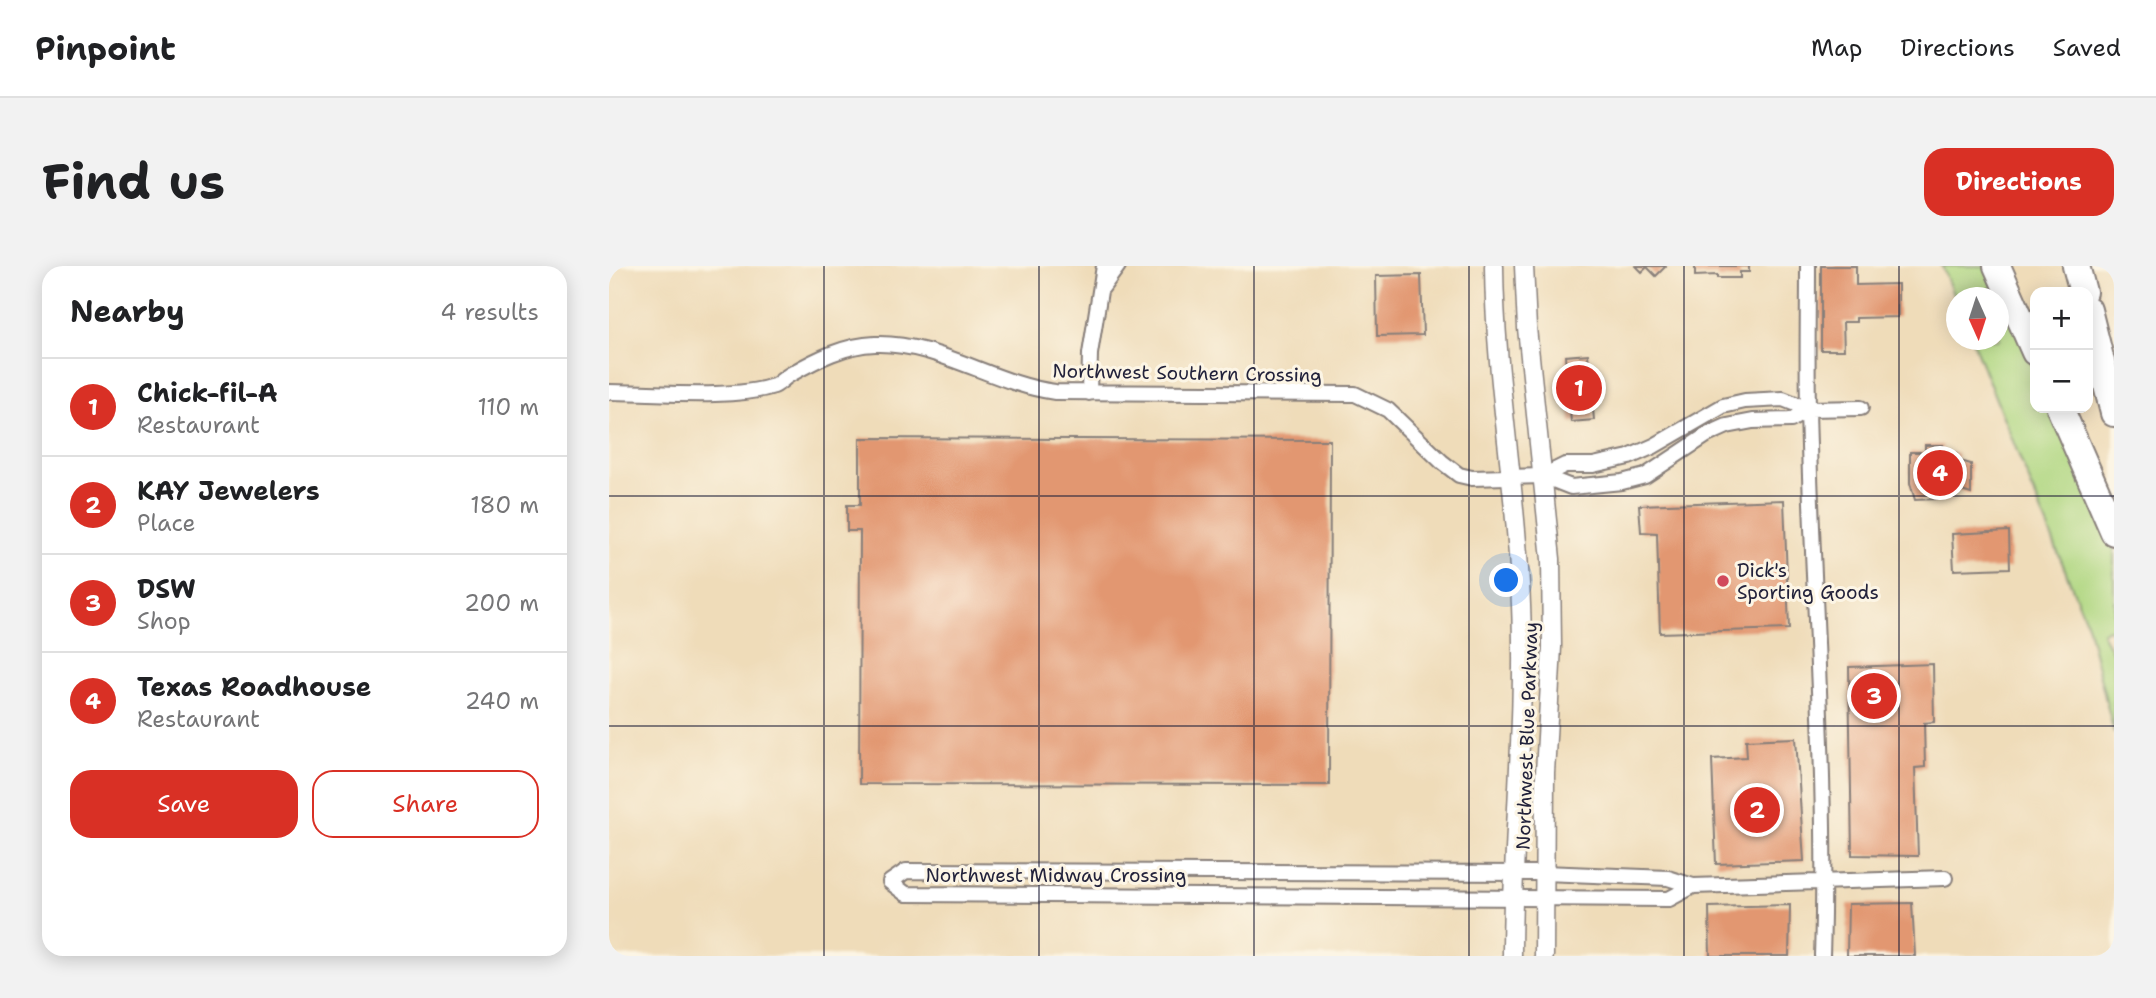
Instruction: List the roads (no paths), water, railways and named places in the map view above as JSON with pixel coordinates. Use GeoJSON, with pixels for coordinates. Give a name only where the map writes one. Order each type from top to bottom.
{"type":"FeatureCollection","features":[{"type":"Feature","properties":{"kind":"highway"},"geometry":{"type":"LineString","coordinates":[[1997,266],[2034,350]]}},
{"type":"Feature","properties":{"kind":"highway"},"geometry":{"type":"LineString","coordinates":[[2076,266],[2082,287]]}},
{"type":"Feature","properties":{"kind":"highway"},"geometry":{"type":"LineString","coordinates":[[2093,330],[2114,413]]}},
{"type":"Feature","properties":{"kind":"highway"},"geometry":{"type":"LineString","coordinates":[[2062,413],[2114,532]]}},
{"type":"Feature","properties":{"kind":"street"},"geometry":{"type":"LineString","coordinates":[[1089,393],[1090,354],[1104,266]]}},
{"type":"Feature","properties":{"kind":"street"},"geometry":{"type":"LineString","coordinates":[[1101,289],[1118,266]]}},
{"type":"Feature","properties":{"kind":"street","name":"Northwest Blue Parkway"},"geometry":{"type":"LineString","coordinates":[[1494,266],[1498,347],[1512,476],[1521,608],[1512,874],[1512,956]]}},
{"type":"Feature","properties":{"kind":"street","name":"Northwest Blue Parkway"},"geometry":{"type":"LineString","coordinates":[[1524,266],[1551,559],[1552,634],[1545,773],[1544,956]]}},
{"type":"Feature","properties":{"kind":"street"},"geometry":{"type":"LineString","coordinates":[[1808,266],[1808,409],[1818,638],[1824,882],[1822,956]]}},
{"type":"Feature","properties":{"kind":"street","name":"Northwest Southern Crossing"},"geometry":{"type":"LineString","coordinates":[[609,392],[748,392],[777,385],[790,374],[837,351],[876,344],[911,347],[1041,390],[1089,393],[1355,394],[1388,410],[1459,475],[1472,478],[1543,476],[1571,487],[1622,482],[1645,476],[1707,435],[1727,426],[1753,421],[1791,420],[1808,409]]}},
{"type":"Feature","properties":{"kind":"street","name":"Northwest Southern Crossing"},"geometry":{"type":"LineString","coordinates":[[1543,476],[1565,465],[1593,465],[1629,457],[1654,446],[1723,406],[1745,401],[1783,399],[1808,409],[1861,408]]}},
{"type":"Feature","properties":{"kind":"street","name":"Northwest Midway Crossing"},"geometry":{"type":"LineString","coordinates":[[1693,886],[1669,900],[906,894],[890,882],[906,871],[1544,873],[1668,878],[1693,886],[1945,877]]}},
{"type":"Feature","properties":{"kind":"place","name":"Chick-fil-A"},"geometry":{"type":"Point","coordinates":[1579,388]}},
{"type":"Feature","properties":{"kind":"place","name":"Texas Roadhouse"},"geometry":{"type":"Point","coordinates":[1940,473]}},
{"type":"Feature","properties":{"kind":"place","name":"Dick's Sporting Goods"},"geometry":{"type":"Point","coordinates":[1723,581]}},
{"type":"Feature","properties":{"kind":"place","name":"DSW"},"geometry":{"type":"Point","coordinates":[1874,696]}},
{"type":"Feature","properties":{"kind":"place","name":"KAY Jewelers"},"geometry":{"type":"Point","coordinates":[1757,810]}}]}
